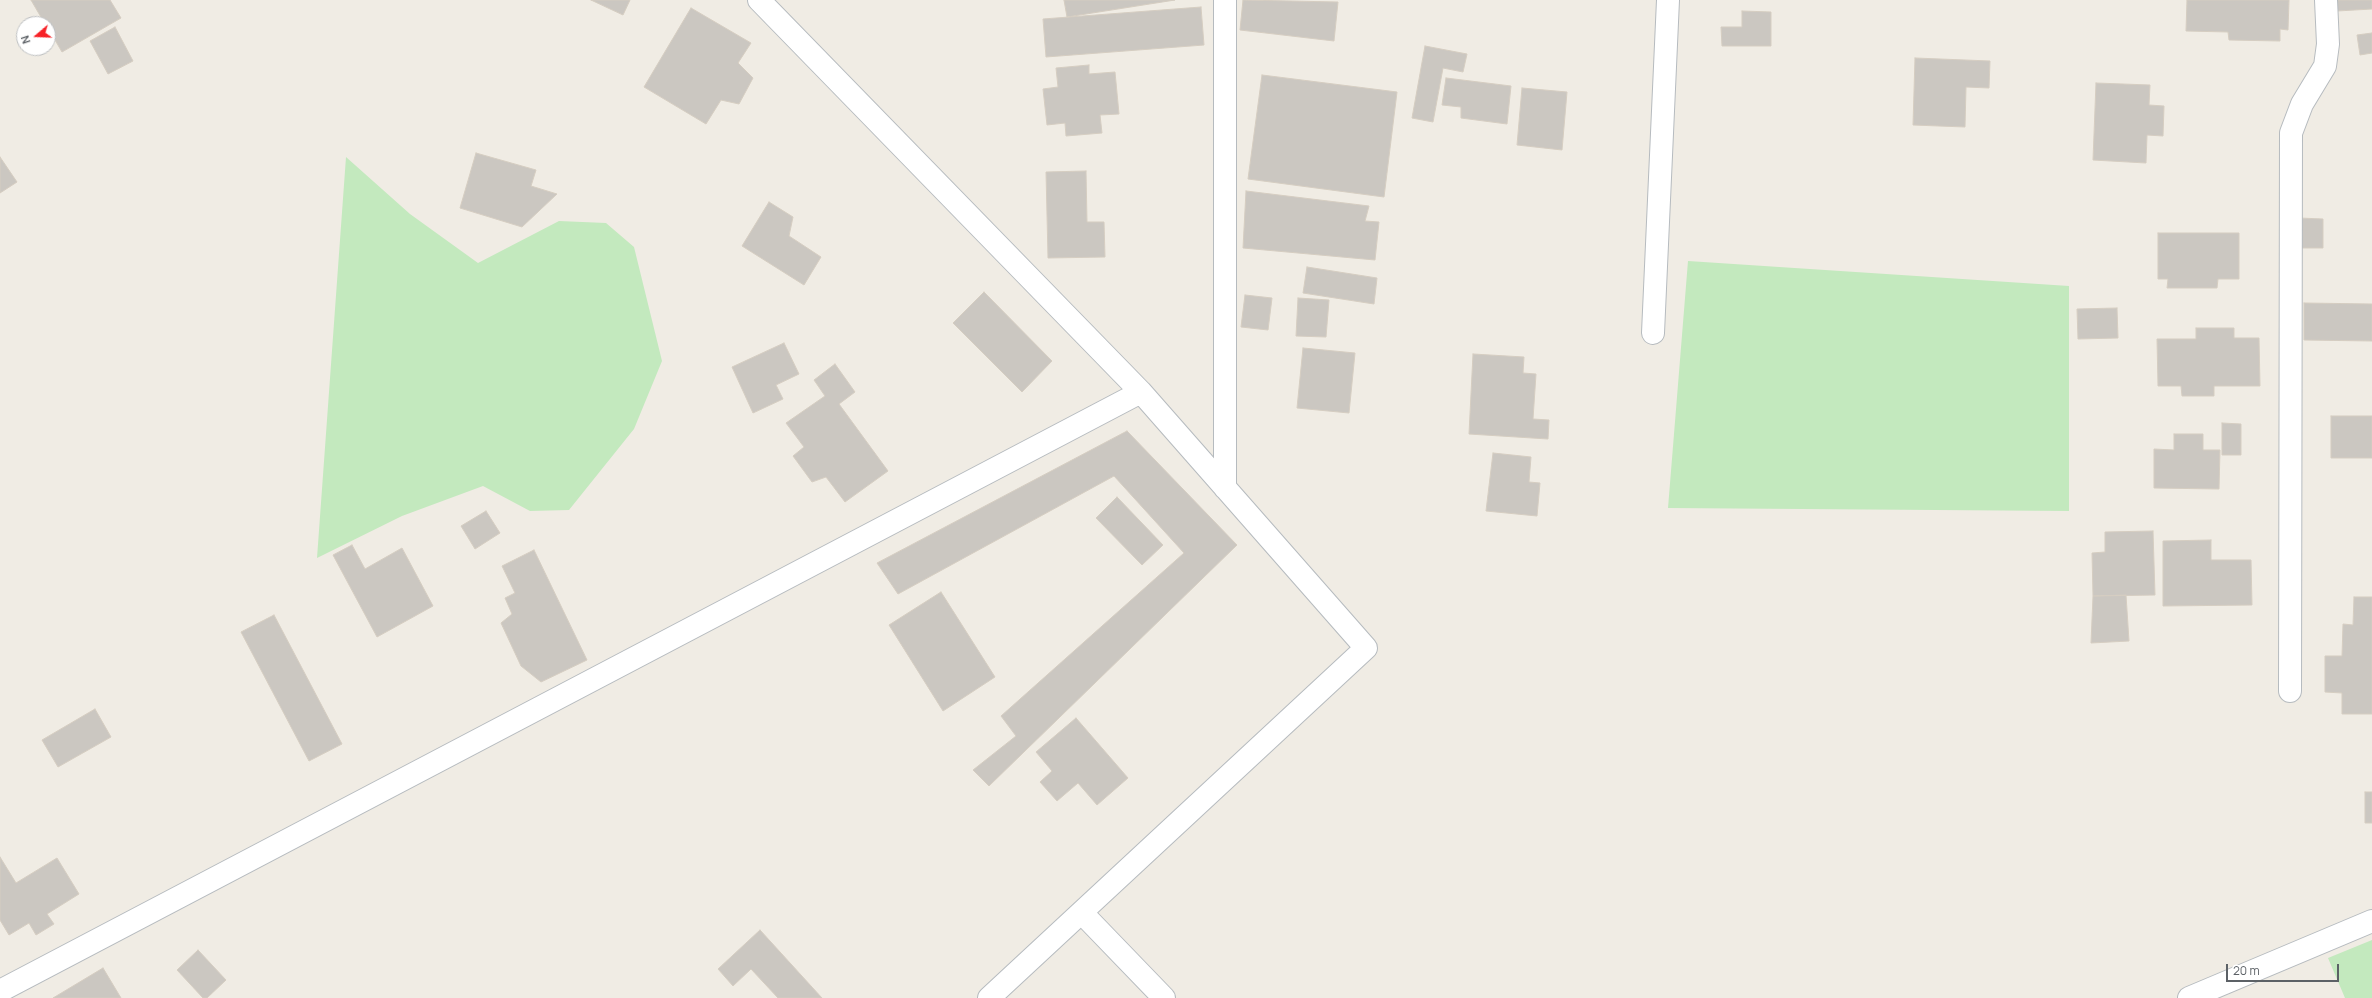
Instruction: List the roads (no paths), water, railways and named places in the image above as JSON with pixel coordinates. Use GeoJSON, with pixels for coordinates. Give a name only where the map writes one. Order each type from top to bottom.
{"type":"FeatureCollection","features":[{"type":"Feature","properties":{"kind":"street"},"geometry":{"type":"LineString","coordinates":[[759,0],[1141,392],[1366,648],[989,998]]}},
{"type":"Feature","properties":{"kind":"street"},"geometry":{"type":"LineString","coordinates":[[1224,0],[1225,488]]}},
{"type":"Feature","properties":{"kind":"street"},"geometry":{"type":"LineString","coordinates":[[1653,333],[1668,0]]}},
{"type":"Feature","properties":{"kind":"street"},"geometry":{"type":"LineString","coordinates":[[2290,691],[2291,133],[2302,104],[2325,66],[2328,44],[2326,0]]}},
{"type":"Feature","properties":{"kind":"street"},"geometry":{"type":"LineString","coordinates":[[0,991],[1141,392]]}},
{"type":"Feature","properties":{"kind":"street"},"geometry":{"type":"LineString","coordinates":[[1082,912],[1164,998]]}},
{"type":"Feature","properties":{"kind":"street"},"geometry":{"type":"LineString","coordinates":[[2189,998],[2372,921]]}}]}
